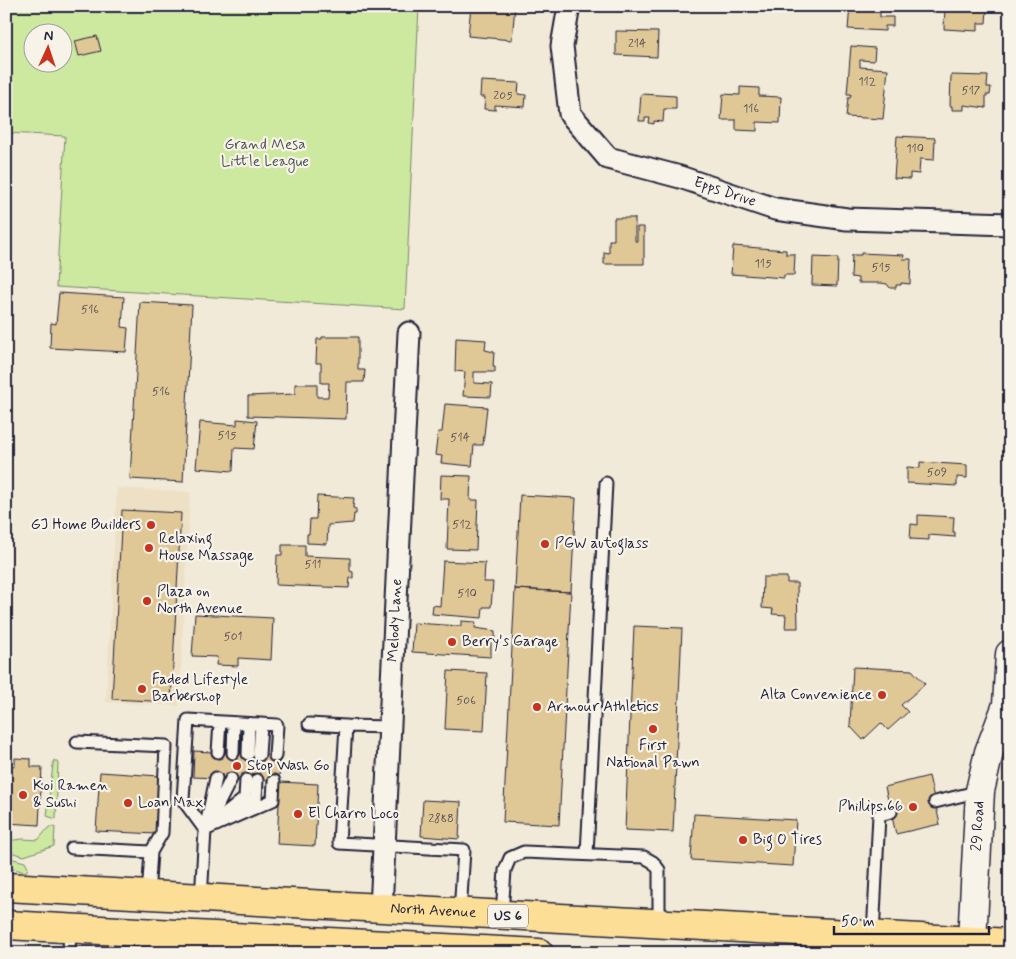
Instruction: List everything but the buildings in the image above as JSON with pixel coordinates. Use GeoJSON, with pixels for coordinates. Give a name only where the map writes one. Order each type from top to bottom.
{"type":"FeatureCollection","features":[{"type":"Feature","properties":{"kind":"main road","name":"29 Road"},"geometry":{"type":"LineString","coordinates":[[971,947],[980,791],[989,752],[1009,708],[1010,654]]}},
{"type":"Feature","properties":{"kind":"main road","name":"North Avenue"},"geometry":{"type":"LineString","coordinates":[[6,887],[873,936],[971,947],[1010,943]]}},
{"type":"Feature","properties":{"kind":"main road"},"geometry":{"type":"LineString","coordinates":[[210,935],[266,919],[350,923],[381,909]]}},
{"type":"Feature","properties":{"kind":"main road"},"geometry":{"type":"LineString","coordinates":[[380,948],[412,924],[502,928],[545,918]]}},
{"type":"Feature","properties":{"kind":"main road","name":"US 6"},"geometry":{"type":"LineString","coordinates":[[6,925],[70,940],[210,935],[380,948],[539,953]]}},
{"type":"Feature","properties":{"kind":"street","name":"Epps Drive"},"geometry":{"type":"LineString","coordinates":[[569,6],[562,46],[570,114],[608,158],[680,177],[775,209],[847,219],[1010,224]]}},
{"type":"Feature","properties":{"kind":"street","name":"Melody Lane"},"geometry":{"type":"LineString","coordinates":[[381,909],[409,333]]}},
{"type":"Feature","properties":{"kind":"lane"},"geometry":{"type":"LineString","coordinates":[[587,854],[606,483]]}},
{"type":"Feature","properties":{"kind":"lane"},"geometry":{"type":"LineString","coordinates":[[205,830],[183,800],[188,720],[277,725],[275,756]]}},
{"type":"Feature","properties":{"kind":"lane"},"geometry":{"type":"LineString","coordinates":[[218,752],[220,722]]}},
{"type":"Feature","properties":{"kind":"lane"},"geometry":{"type":"LineString","coordinates":[[233,753],[234,723]]}},
{"type":"Feature","properties":{"kind":"lane"},"geometry":{"type":"LineString","coordinates":[[253,754],[255,724]]}},
{"type":"Feature","properties":{"kind":"lane"},"geometry":{"type":"LineString","coordinates":[[309,724],[390,727]]}},
{"type":"Feature","properties":{"kind":"lane"},"geometry":{"type":"LineString","coordinates":[[346,726],[339,843],[464,850],[460,913]]}},
{"type":"Feature","properties":{"kind":"lane"},"geometry":{"type":"LineString","coordinates":[[77,742],[166,746],[162,833],[151,852],[148,896]]}},
{"type":"Feature","properties":{"kind":"lane"},"geometry":{"type":"LineString","coordinates":[[201,899],[205,830],[216,778]]}},
{"type":"Feature","properties":{"kind":"lane"},"geometry":{"type":"LineString","coordinates":[[205,830],[231,779]]}},
{"type":"Feature","properties":{"kind":"lane"},"geometry":{"type":"LineString","coordinates":[[205,830],[245,798],[252,780]]}},
{"type":"Feature","properties":{"kind":"lane"},"geometry":{"type":"LineString","coordinates":[[205,830],[272,800],[274,781]]}},
{"type":"Feature","properties":{"kind":"lane"},"geometry":{"type":"LineString","coordinates":[[935,802],[980,791]]}},
{"type":"Feature","properties":{"kind":"lane"},"geometry":{"type":"LineString","coordinates":[[873,936],[879,815],[891,812]]}},
{"type":"Feature","properties":{"kind":"lane"},"geometry":{"type":"LineString","coordinates":[[72,848],[151,852]]}},
{"type":"Feature","properties":{"kind":"lane"},"geometry":{"type":"LineString","coordinates":[[502,916],[505,870],[510,858],[524,852],[587,854],[644,857],[654,862],[660,870],[659,924]]}},
{"type":"Feature","properties":{"kind":"shaded area","name":"Plaza on North Avenue"},"geometry":{"type":"Polygon","coordinates":[[[117,488],[190,492],[179,706],[106,702],[117,488]]]}},
{"type":"Feature","properties":{"kind":"green space","name":"Grand Mesa Little League"},"geometry":{"type":"Polygon","coordinates":[[[6,6],[419,6],[405,309],[56,287],[65,136],[6,133],[6,6]]]}},
{"type":"Feature","properties":{"kind":"green space"},"geometry":{"type":"Polygon","coordinates":[[[54,760],[58,763],[56,819],[47,816],[54,760]]]}},
{"type":"Feature","properties":{"kind":"green space"},"geometry":{"type":"Polygon","coordinates":[[[49,827],[55,827],[54,846],[24,856],[6,851],[6,841],[38,840],[49,827]]]}},
{"type":"Feature","properties":{"kind":"green space"},"geometry":{"type":"Polygon","coordinates":[[[6,857],[25,862],[28,868],[26,872],[6,867],[6,857]]]}},
{"type":"Feature","properties":{"kind":"place","name":"GJ Home Builders"},"geometry":{"type":"Point","coordinates":[151,525]}},
{"type":"Feature","properties":{"kind":"place","name":"PGW autoglass"},"geometry":{"type":"Point","coordinates":[545,544]}},
{"type":"Feature","properties":{"kind":"place","name":"Relaxing House Massage"},"geometry":{"type":"Point","coordinates":[149,548]}},
{"type":"Feature","properties":{"kind":"place","name":"Plaza on North Avenue"},"geometry":{"type":"Point","coordinates":[147,601]}},
{"type":"Feature","properties":{"kind":"place","name":"Berry's Garage"},"geometry":{"type":"Point","coordinates":[452,642]}},
{"type":"Feature","properties":{"kind":"place","name":"Faded Lifestyle Barbershop"},"geometry":{"type":"Point","coordinates":[142,689]}},
{"type":"Feature","properties":{"kind":"place","name":"Alta Convenience"},"geometry":{"type":"Point","coordinates":[882,695]}},
{"type":"Feature","properties":{"kind":"place","name":"Armour Athletics"},"geometry":{"type":"Point","coordinates":[537,707]}},
{"type":"Feature","properties":{"kind":"place","name":"First National Pawn"},"geometry":{"type":"Point","coordinates":[653,729]}},
{"type":"Feature","properties":{"kind":"place","name":"Stop Wash Go"},"geometry":{"type":"Point","coordinates":[237,766]}},
{"type":"Feature","properties":{"kind":"place","name":"Koi Ramen & Sushi"},"geometry":{"type":"Point","coordinates":[23,795]}},
{"type":"Feature","properties":{"kind":"place","name":"Loan Max"},"geometry":{"type":"Point","coordinates":[128,803]}},
{"type":"Feature","properties":{"kind":"place","name":"Phillips 66"},"geometry":{"type":"Point","coordinates":[913,807]}},
{"type":"Feature","properties":{"kind":"place","name":"El Charro Loco"},"geometry":{"type":"Point","coordinates":[298,814]}},
{"type":"Feature","properties":{"kind":"place","name":"Big O Tires"},"geometry":{"type":"Point","coordinates":[743,840]}}]}
